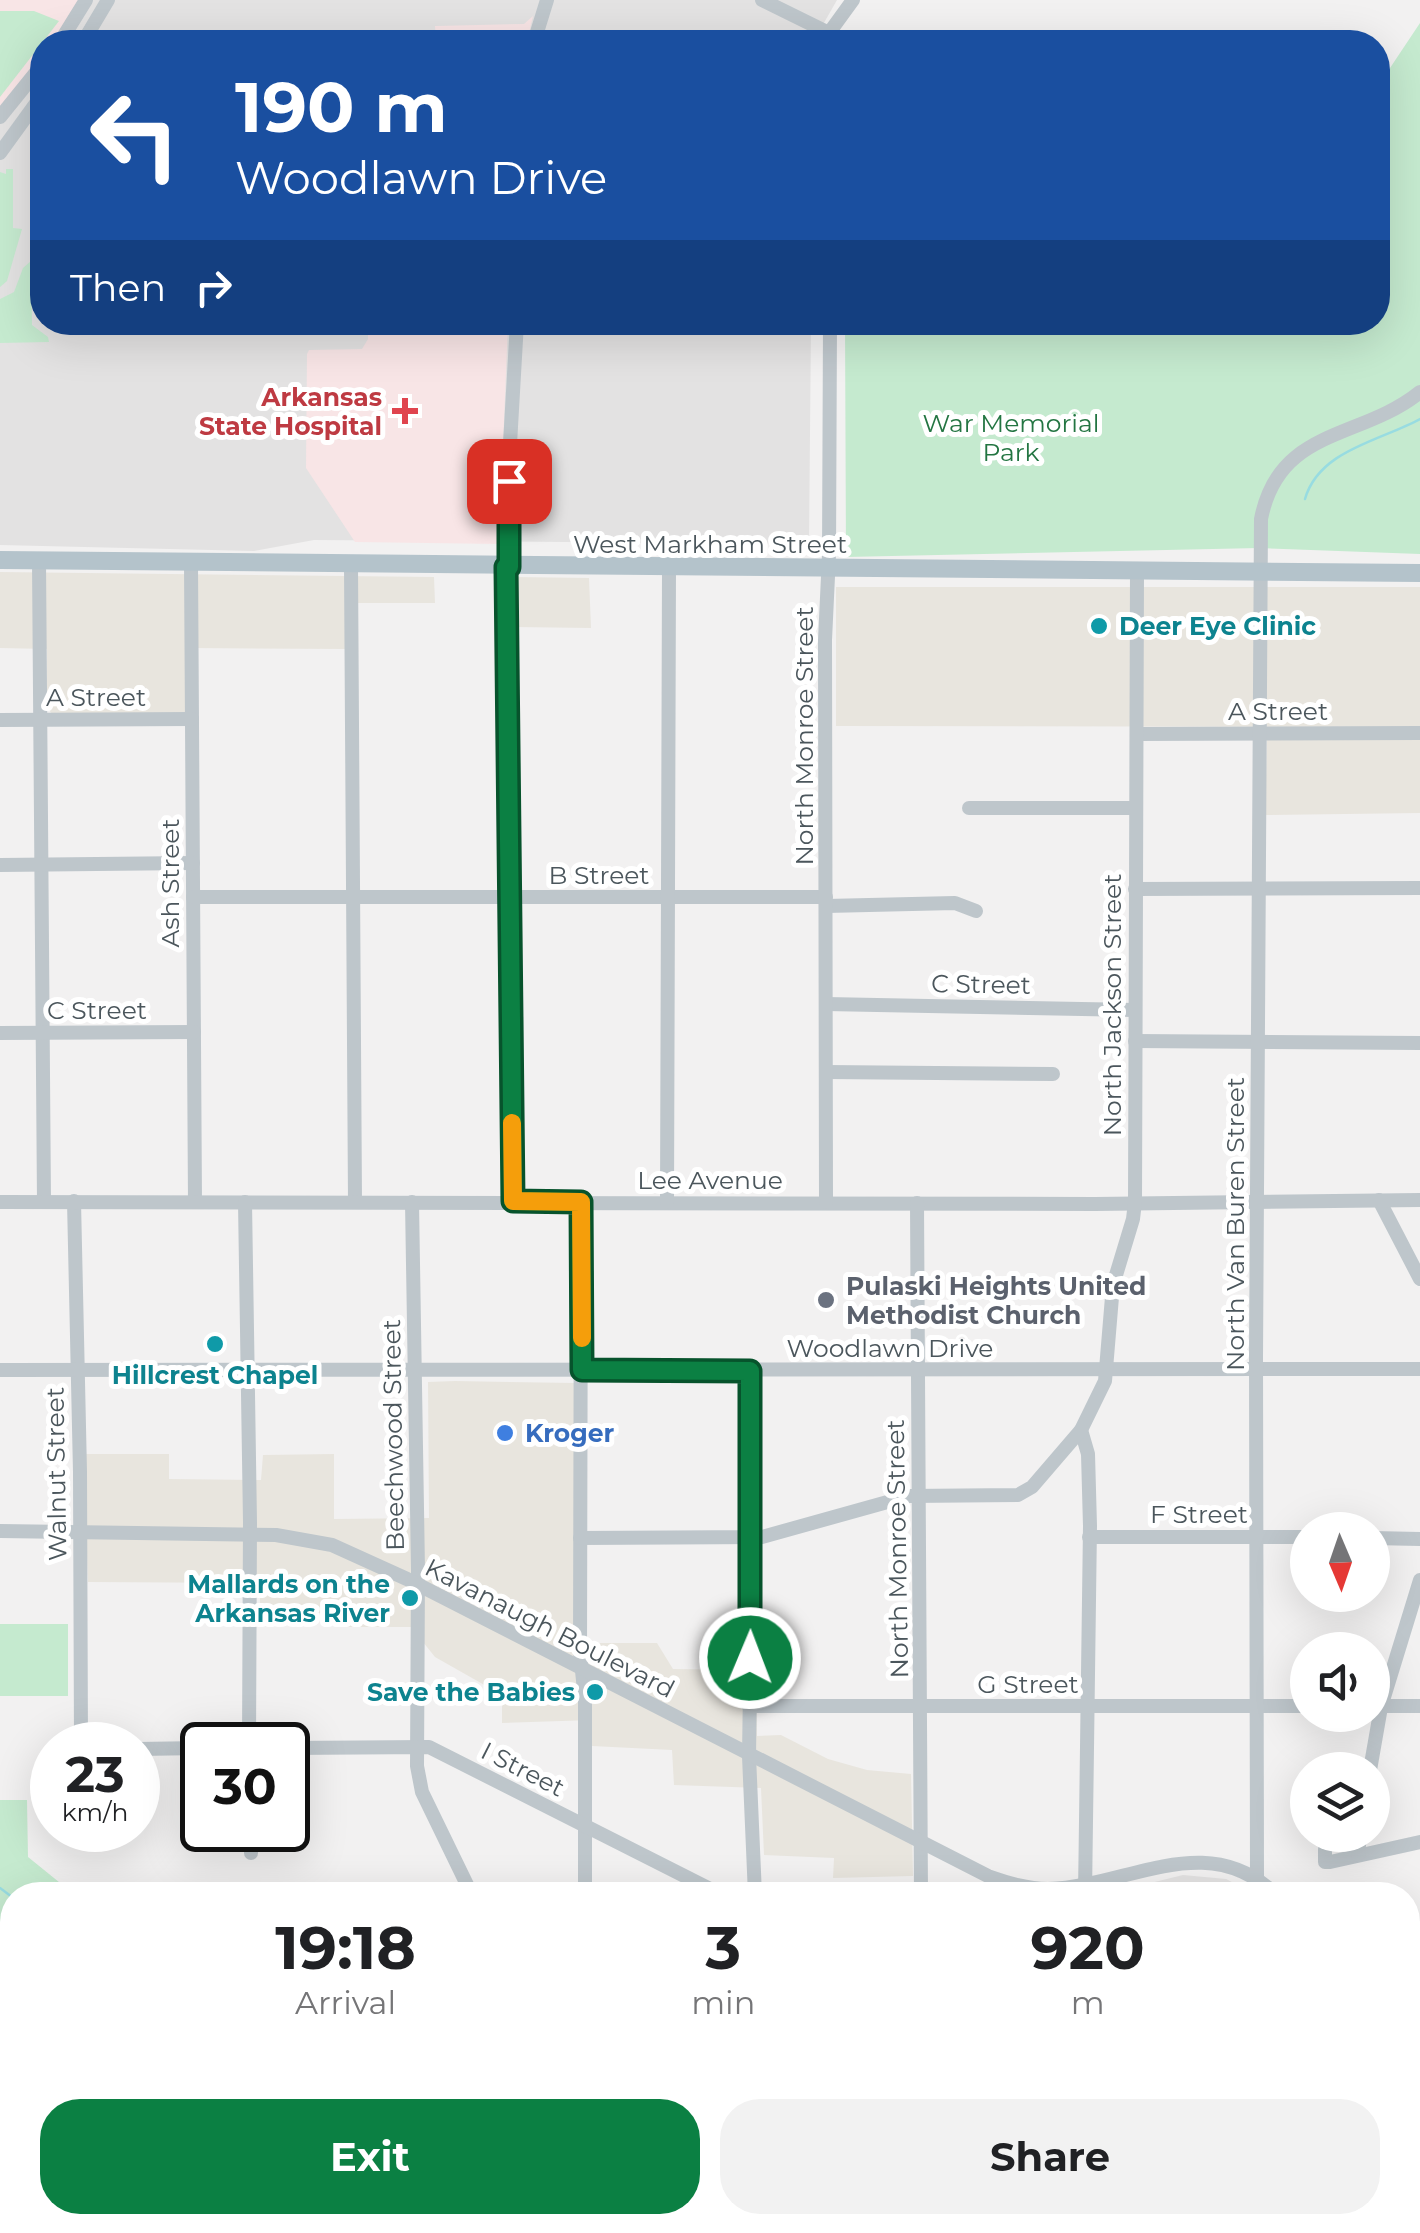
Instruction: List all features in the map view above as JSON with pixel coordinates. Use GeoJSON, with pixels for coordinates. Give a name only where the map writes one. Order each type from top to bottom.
{"type":"FeatureCollection","features":[{"type":"Feature","properties":{"kind":"main road","name":"West Markham Street"},"geometry":{"type":"LineString","coordinates":[[0,560],[1420,573]]}},
{"type":"Feature","properties":{"kind":"street"},"geometry":{"type":"LineString","coordinates":[[67,30],[86,0]]}},
{"type":"Feature","properties":{"kind":"street"},"geometry":{"type":"LineString","coordinates":[[90,30],[108,0]]}},
{"type":"Feature","properties":{"kind":"street"},"geometry":{"type":"LineString","coordinates":[[538,30],[548,0]]}},
{"type":"Feature","properties":{"kind":"street"},"geometry":{"type":"LineString","coordinates":[[762,0],[815,30]]}},
{"type":"Feature","properties":{"kind":"street"},"geometry":{"type":"LineString","coordinates":[[834,30],[853,0]]}},
{"type":"Feature","properties":{"kind":"street"},"geometry":{"type":"LineString","coordinates":[[0,117],[30,80]]}},
{"type":"Feature","properties":{"kind":"street"},"geometry":{"type":"LineString","coordinates":[[0,153],[30,112]]}},
{"type":"Feature","properties":{"kind":"street"},"geometry":{"type":"LineString","coordinates":[[513,1201],[508,567],[516,335]]}},
{"type":"Feature","properties":{"kind":"street","name":"North Monroe Street"},"geometry":{"type":"LineString","coordinates":[[826,1202],[825,640],[830,335]]}},
{"type":"Feature","properties":{"kind":"street","name":"North Van Buren Street"},"geometry":{"type":"LineString","coordinates":[[1257,1877],[1258,571],[1263,508],[1286,464],[1314,444],[1394,410],[1420,392]]}},
{"type":"Feature","properties":{"kind":"street"},"geometry":{"type":"LineString","coordinates":[[39,562],[44,1202]]}},
{"type":"Feature","properties":{"kind":"street","name":"Ash Street"},"geometry":{"type":"LineString","coordinates":[[191,564],[195,1202]]}},
{"type":"Feature","properties":{"kind":"street"},"geometry":{"type":"LineString","coordinates":[[351,566],[355,1201]]}},
{"type":"Feature","properties":{"kind":"street"},"geometry":{"type":"LineString","coordinates":[[667,1202],[669,568]]}},
{"type":"Feature","properties":{"kind":"street","name":"North Jackson Street"},"geometry":{"type":"LineString","coordinates":[[580,1538],[752,1538],[895,1498],[1023,1494],[1081,1430],[1104,1381],[1113,1285],[1133,1219],[1137,572]]}},
{"type":"Feature","properties":{"kind":"street","name":"A Street"},"geometry":{"type":"LineString","coordinates":[[0,720],[192,719]]}},
{"type":"Feature","properties":{"kind":"street","name":"A Street"},"geometry":{"type":"LineString","coordinates":[[1137,734],[1420,733]]}},
{"type":"Feature","properties":{"kind":"street"},"geometry":{"type":"LineString","coordinates":[[969,808],[1135,808]]}},
{"type":"Feature","properties":{"kind":"street"},"geometry":{"type":"LineString","coordinates":[[0,865],[192,863]]}},
{"type":"Feature","properties":{"kind":"street"},"geometry":{"type":"LineString","coordinates":[[1135,889],[1420,888]]}},
{"type":"Feature","properties":{"kind":"street","name":"B Street"},"geometry":{"type":"LineString","coordinates":[[193,897],[670,897],[955,903],[976,911]]}},
{"type":"Feature","properties":{"kind":"street","name":"C Street"},"geometry":{"type":"LineString","coordinates":[[826,1004],[1134,1010]]}},
{"type":"Feature","properties":{"kind":"street","name":"C Street"},"geometry":{"type":"LineString","coordinates":[[0,1033],[194,1032]]}},
{"type":"Feature","properties":{"kind":"street"},"geometry":{"type":"LineString","coordinates":[[1135,1041],[1420,1043]]}},
{"type":"Feature","properties":{"kind":"street"},"geometry":{"type":"LineString","coordinates":[[826,1072],[1053,1074]]}},
{"type":"Feature","properties":{"kind":"street"},"geometry":{"type":"LineString","coordinates":[[1379,1200],[1420,1279]]}},
{"type":"Feature","properties":{"kind":"street","name":"Lee Avenue"},"geometry":{"type":"LineString","coordinates":[[0,1202],[917,1204],[1420,1200]]}},
{"type":"Feature","properties":{"kind":"street","name":"Walnut Street"},"geometry":{"type":"LineString","coordinates":[[74,1202],[81,1722]]}},
{"type":"Feature","properties":{"kind":"street"},"geometry":{"type":"LineString","coordinates":[[244,1202],[250,1722]]}},
{"type":"Feature","properties":{"kind":"street","name":"Beechwood Street"},"geometry":{"type":"LineString","coordinates":[[412,1202],[417,1747],[422,1792],[466,1882]]}},
{"type":"Feature","properties":{"kind":"street"},"geometry":{"type":"LineString","coordinates":[[581,1202],[585,1882]]}},
{"type":"Feature","properties":{"kind":"street","name":"North Monroe Street"},"geometry":{"type":"LineString","coordinates":[[917,1204],[921,1882]]}},
{"type":"Feature","properties":{"kind":"street","name":"Woodlawn Drive"},"geometry":{"type":"LineString","coordinates":[[0,1370],[1420,1369]]}},
{"type":"Feature","properties":{"kind":"street"},"geometry":{"type":"LineString","coordinates":[[750,1371],[748,1706],[754,1882]]}},
{"type":"Feature","properties":{"kind":"street"},"geometry":{"type":"LineString","coordinates":[[1081,1430],[1088,1454],[1090,1536],[1085,1882]]}},
{"type":"Feature","properties":{"kind":"street","name":"Kavanaugh Boulevard"},"geometry":{"type":"LineString","coordinates":[[0,1531],[250,1534],[332,1545],[962,1865],[1005,1882]]}},
{"type":"Feature","properties":{"kind":"street","name":"F Street"},"geometry":{"type":"LineString","coordinates":[[1090,1536],[1290,1537]]}},
{"type":"Feature","properties":{"kind":"street"},"geometry":{"type":"LineString","coordinates":[[1390,1538],[1420,1539]]}},
{"type":"Feature","properties":{"kind":"street"},"geometry":{"type":"LineString","coordinates":[[1390,1668],[1420,1580]]}},
{"type":"Feature","properties":{"kind":"street","name":"G Street"},"geometry":{"type":"LineString","coordinates":[[748,1706],[1290,1706]]}},
{"type":"Feature","properties":{"kind":"street"},"geometry":{"type":"LineString","coordinates":[[1390,1706],[1420,1706]]}},
{"type":"Feature","properties":{"kind":"street","name":"I Street"},"geometry":{"type":"LineString","coordinates":[[310,1748],[429,1747],[696,1882]]}},
{"type":"Feature","properties":{"kind":"street"},"geometry":{"type":"LineString","coordinates":[[1325,1852],[1325,1862],[1348,1860],[1420,1842]]}},
{"type":"Feature","properties":{"kind":"street","name":"Kavanaugh Boulevard"},"geometry":{"type":"LineString","coordinates":[[1113,1882],[1184,1862],[1234,1867],[1262,1882]]}},
{"type":"Feature","properties":{"kind":"shaded area"},"geometry":{"type":"Polygon","coordinates":[[[0,0],[837,0],[820,30],[30,30],[30,335],[811,335],[809,544],[314,540],[254,551],[0,545],[0,0]]]}},
{"type":"Feature","properties":{"kind":"shaded area"},"geometry":{"type":"Polygon","coordinates":[[[0,0],[79,0],[60,30],[30,30],[30,71],[0,110],[0,0]]]}},
{"type":"Feature","properties":{"kind":"shaded area"},"geometry":{"type":"Polygon","coordinates":[[[533,16],[530,30],[435,30],[435,26],[524,24],[533,16]]]}},
{"type":"Feature","properties":{"kind":"shaded area","name":"Arkansas State Hospital"},"geometry":{"type":"Polygon","coordinates":[[[368,335],[508,335],[499,544],[355,542],[306,468],[307,354],[309,350],[362,349],[368,335]]]}},
{"type":"Feature","properties":{"kind":"shaded area"},"geometry":{"type":"Polygon","coordinates":[[[0,572],[434,577],[435,603],[346,603],[345,649],[189,648],[187,713],[51,713],[47,706],[47,649],[0,648],[0,572]]]}},
{"type":"Feature","properties":{"kind":"shaded area"},"geometry":{"type":"Polygon","coordinates":[[[514,577],[589,578],[591,628],[514,627],[514,577]]]}},
{"type":"Feature","properties":{"kind":"shaded area"},"geometry":{"type":"Polygon","coordinates":[[[836,587],[1420,587],[1420,727],[836,726],[836,587]]]}},
{"type":"Feature","properties":{"kind":"shaded area"},"geometry":{"type":"Polygon","coordinates":[[[1267,739],[1420,740],[1420,813],[1265,815],[1267,739]]]}},
{"type":"Feature","properties":{"kind":"shaded area"},"geometry":{"type":"Polygon","coordinates":[[[428,1382],[575,1383],[584,1643],[657,1643],[673,1669],[756,1670],[757,1736],[781,1735],[828,1759],[867,1770],[911,1774],[913,1876],[833,1878],[834,1858],[764,1855],[761,1788],[674,1785],[672,1750],[592,1746],[592,1720],[502,1723],[502,1695],[435,1657],[411,1627],[339,1627],[338,1614],[260,1609],[260,1583],[88,1582],[83,1454],[169,1454],[169,1479],[261,1480],[263,1455],[334,1454],[334,1519],[429,1518],[428,1382]]]}},
{"type":"Feature","properties":{"kind":"shaded area"},"geometry":{"type":"Polygon","coordinates":[[[1183,1875],[1232,1882],[1155,1882],[1183,1875]]]}},
{"type":"Feature","properties":{"kind":"green space"},"geometry":{"type":"Polygon","coordinates":[[[0,11],[34,11],[59,21],[52,30],[30,30],[30,58],[0,97],[0,11]]]}},
{"type":"Feature","properties":{"kind":"green space","name":"War Memorial Park"},"geometry":{"type":"Polygon","coordinates":[[[1420,23],[1420,554],[1259,548],[846,557],[845,335],[1390,335],[1390,68],[1420,23]]]}},
{"type":"Feature","properties":{"kind":"green space"},"geometry":{"type":"Polygon","coordinates":[[[6,169],[13,169],[13,228],[22,229],[7,281],[0,287],[0,172],[6,174],[6,169]]]}},
{"type":"Feature","properties":{"kind":"green space"},"geometry":{"type":"Polygon","coordinates":[[[30,262],[30,335],[45,335],[49,342],[0,343],[0,299],[14,292],[23,268],[30,262]]]}},
{"type":"Feature","properties":{"kind":"green space"},"geometry":{"type":"Polygon","coordinates":[[[0,1624],[68,1624],[68,1696],[0,1696],[0,1624]]]}},
{"type":"Feature","properties":{"kind":"green space"},"geometry":{"type":"Polygon","coordinates":[[[0,1800],[27,1800],[28,1857],[59,1882],[0,1882],[0,1800]]]}},
{"type":"Feature","properties":{"kind":"waterway"},"geometry":{"type":"LineString","coordinates":[[1305,499],[1312,482],[1337,458],[1420,419]]}},
{"type":"Feature","properties":{"kind":"slow traffic"},"geometry":{"type":"LineString","coordinates":[[512,1123],[513,1201],[581,1202],[582,1338]]}},
{"type":"Feature","properties":{"kind":"place","name":"Arkansas State Hospital"},"geometry":{"type":"Point","coordinates":[405,411]}},
{"type":"Feature","properties":{"kind":"place","name":"Deer Eye Clinic"},"geometry":{"type":"Point","coordinates":[1099,626]}},
{"type":"Feature","properties":{"kind":"place","name":"Pulaski Heights United Methodist Church"},"geometry":{"type":"Point","coordinates":[826,1300]}},
{"type":"Feature","properties":{"kind":"place","name":"Hillcrest Chapel"},"geometry":{"type":"Point","coordinates":[215,1344]}},
{"type":"Feature","properties":{"kind":"place","name":"Kroger"},"geometry":{"type":"Point","coordinates":[505,1433]}},
{"type":"Feature","properties":{"kind":"place","name":"Mallards on the Arkansas River"},"geometry":{"type":"Point","coordinates":[410,1598]}},
{"type":"Feature","properties":{"kind":"place","name":"Save the Babies"},"geometry":{"type":"Point","coordinates":[595,1692]}},
{"type":"Feature","properties":{"kind":"route"},"geometry":{"type":"LineString","coordinates":[[509,481],[506,567],[513,1201],[581,1202],[582,1370],[750,1371],[750,1658]]}}]}
